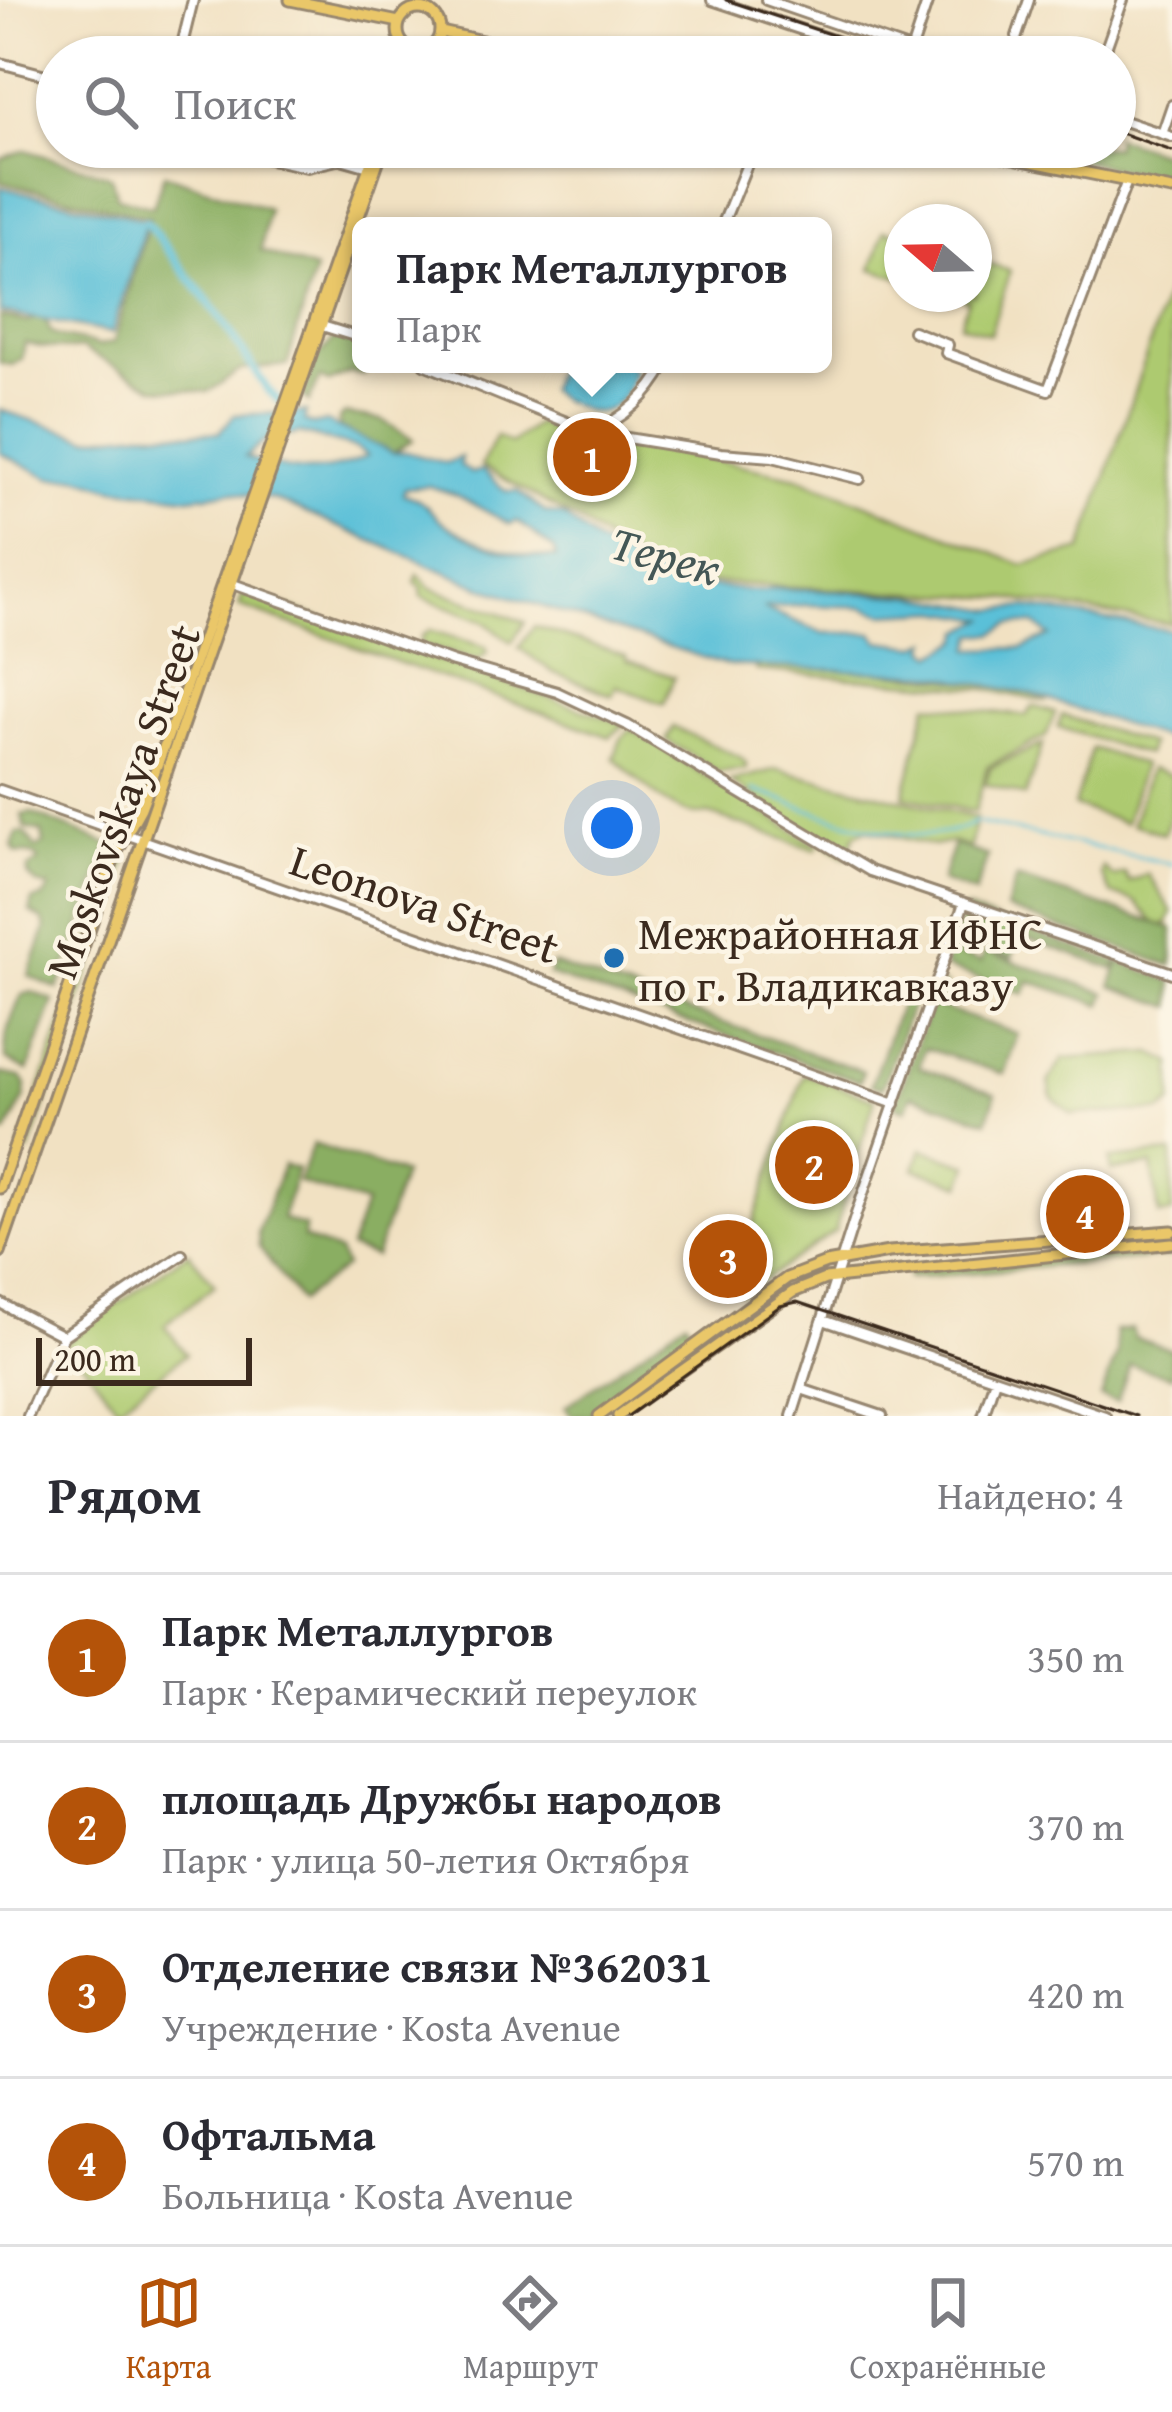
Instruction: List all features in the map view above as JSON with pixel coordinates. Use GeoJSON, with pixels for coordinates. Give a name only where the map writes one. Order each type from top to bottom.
{"type":"FeatureCollection","features":[{"type":"Feature","properties":{"kind":"main road"},"geometry":{"type":"LineString","coordinates":[[290,0],[399,22]]}},
{"type":"Feature","properties":{"kind":"main road"},"geometry":{"type":"LineString","coordinates":[[400,36],[399,22],[407,12],[426,5],[438,20],[439,36]]}},
{"type":"Feature","properties":{"kind":"main road"},"geometry":{"type":"LineString","coordinates":[[441,32],[459,36]]}},
{"type":"Feature","properties":{"kind":"main road"},"geometry":{"type":"LineString","coordinates":[[353,217],[369,168]]}},
{"type":"Feature","properties":{"kind":"main road"},"geometry":{"type":"LineString","coordinates":[[357,217],[373,168]]}},
{"type":"Feature","properties":{"kind":"main road"},"geometry":{"type":"LineString","coordinates":[[1062,168],[1172,190]]}},
{"type":"Feature","properties":{"kind":"main road"},"geometry":{"type":"LineString","coordinates":[[255,508],[352,220]]}},
{"type":"Feature","properties":{"kind":"main road"},"geometry":{"type":"LineString","coordinates":[[302,374],[352,233]]}},
{"type":"Feature","properties":{"kind":"main road","name":"Moskovskaya Street"},"geometry":{"type":"LineString","coordinates":[[0,1252],[233,584],[255,508]]}},
{"type":"Feature","properties":{"kind":"main road","name":"Moskovskaya Street"},"geometry":{"type":"LineString","coordinates":[[0,1188],[107,876],[148,790],[255,508]]}},
{"type":"Feature","properties":{"kind":"main road"},"geometry":{"type":"LineString","coordinates":[[599,1416],[787,1278],[843,1259],[1172,1231]]}},
{"type":"Feature","properties":{"kind":"main road"},"geometry":{"type":"LineString","coordinates":[[618,1416],[793,1292],[837,1276],[1172,1243]]}},
{"type":"Feature","properties":{"kind":"street"},"geometry":{"type":"LineString","coordinates":[[184,36],[193,0]]}},
{"type":"Feature","properties":{"kind":"street"},"geometry":{"type":"LineString","coordinates":[[712,0],[821,36]]}},
{"type":"Feature","properties":{"kind":"street"},"geometry":{"type":"LineString","coordinates":[[766,0],[862,36]]}},
{"type":"Feature","properties":{"kind":"street"},"geometry":{"type":"LineString","coordinates":[[916,36],[928,0]]}},
{"type":"Feature","properties":{"kind":"street"},"geometry":{"type":"LineString","coordinates":[[1017,36],[1029,0]]}},
{"type":"Feature","properties":{"kind":"street"},"geometry":{"type":"LineString","coordinates":[[1110,36],[1123,0]]}},
{"type":"Feature","properties":{"kind":"street"},"geometry":{"type":"LineString","coordinates":[[0,63],[36,72]]}},
{"type":"Feature","properties":{"kind":"street"},"geometry":{"type":"LineString","coordinates":[[1136,125],[1167,135],[1172,105]]}},
{"type":"Feature","properties":{"kind":"street"},"geometry":{"type":"LineString","coordinates":[[726,217],[745,168]]}},
{"type":"Feature","properties":{"kind":"street"},"geometry":{"type":"LineString","coordinates":[[913,331],[948,345],[946,353],[1048,390],[1127,181]]}},
{"type":"Feature","properties":{"kind":"street"},"geometry":{"type":"LineString","coordinates":[[322,326],[352,335]]}},
{"type":"Feature","properties":{"kind":"street"},"geometry":{"type":"LineString","coordinates":[[446,373],[591,432],[773,457],[860,479]]}},
{"type":"Feature","properties":{"kind":"street"},"geometry":{"type":"LineString","coordinates":[[591,432],[619,421],[661,373]]}},
{"type":"Feature","properties":{"kind":"street"},"geometry":{"type":"LineString","coordinates":[[233,584],[431,655],[557,692],[627,725],[862,867],[1172,973]]}},
{"type":"Feature","properties":{"kind":"street","name":"Leonova Street"},"geometry":{"type":"LineString","coordinates":[[0,790],[895,1104]]}},
{"type":"Feature","properties":{"kind":"street"},"geometry":{"type":"LineString","coordinates":[[792,1416],[964,903]]}},
{"type":"Feature","properties":{"kind":"street"},"geometry":{"type":"LineString","coordinates":[[28,1416],[63,1336],[182,1255]]}},
{"type":"Feature","properties":{"kind":"street"},"geometry":{"type":"LineString","coordinates":[[0,1303],[63,1336]]}},
{"type":"Feature","properties":{"kind":"street"},"geometry":{"type":"LineString","coordinates":[[823,1320],[1105,1416]]}},
{"type":"Feature","properties":{"kind":"street"},"geometry":{"type":"LineString","coordinates":[[983,1416],[994,1379]]}},
{"type":"Feature","properties":{"kind":"street"},"geometry":{"type":"LineString","coordinates":[[801,1389],[882,1416]]}},
{"type":"Feature","properties":{"kind":"green space"},"geometry":{"type":"Polygon","coordinates":[[[1136,144],[1172,156],[1168,181],[1114,168],[1136,168],[1136,144]]]}},
{"type":"Feature","properties":{"kind":"green space"},"geometry":{"type":"Polygon","coordinates":[[[25,150],[36,153],[36,168],[85,168],[111,176],[117,197],[153,207],[164,174],[268,209],[261,251],[315,270],[287,365],[241,370],[208,392],[155,388],[81,348],[25,343],[22,359],[12,365],[0,363],[0,316],[29,322],[35,316],[45,319],[57,336],[98,346],[114,342],[150,217],[0,182],[0,159],[25,150]]]}},
{"type":"Feature","properties":{"kind":"green space"},"geometry":{"type":"Polygon","coordinates":[[[884,233],[884,273],[872,269],[884,233]]]}},
{"type":"Feature","properties":{"kind":"green space"},"geometry":{"type":"Polygon","coordinates":[[[992,265],[1010,271],[990,334],[960,324],[964,312],[992,312],[992,265]]]}},
{"type":"Feature","properties":{"kind":"green space"},"geometry":{"type":"Polygon","coordinates":[[[1172,277],[1172,624],[1005,598],[682,581],[613,546],[581,522],[481,466],[496,436],[511,444],[537,423],[572,437],[653,447],[798,477],[1023,565],[1082,550],[1172,277]]]}},
{"type":"Feature","properties":{"kind":"green space"},"geometry":{"type":"Polygon","coordinates":[[[335,338],[352,343],[352,373],[365,373],[364,375],[350,373],[329,382],[320,378],[309,402],[303,397],[316,358],[335,338]]]}},
{"type":"Feature","properties":{"kind":"green space"},"geometry":{"type":"Polygon","coordinates":[[[345,414],[382,420],[413,440],[393,453],[375,448],[339,427],[345,414]]]}},
{"type":"Feature","properties":{"kind":"green space"},"geometry":{"type":"Polygon","coordinates":[[[418,574],[431,588],[525,622],[512,642],[482,620],[422,597],[415,582],[418,574]]]}},
{"type":"Feature","properties":{"kind":"green space"},"geometry":{"type":"Polygon","coordinates":[[[244,592],[625,724],[610,737],[239,606],[244,592]]]}},
{"type":"Feature","properties":{"kind":"green space"},"geometry":{"type":"Polygon","coordinates":[[[534,626],[674,677],[664,704],[616,686],[612,695],[554,673],[519,648],[534,626]]]}},
{"type":"Feature","properties":{"kind":"green space"},"geometry":{"type":"Polygon","coordinates":[[[430,630],[486,647],[488,652],[478,660],[422,646],[421,637],[430,630]]]}},
{"type":"Feature","properties":{"kind":"green space"},"geometry":{"type":"Polygon","coordinates":[[[762,660],[1048,694],[1046,702],[985,689],[756,670],[762,660]]]}},
{"type":"Feature","properties":{"kind":"green space"},"geometry":{"type":"Polygon","coordinates":[[[928,704],[1026,716],[1033,706],[1055,713],[1046,736],[987,767],[975,812],[904,796],[928,704]]]}},
{"type":"Feature","properties":{"kind":"green space"},"geometry":{"type":"Polygon","coordinates":[[[1062,715],[1150,744],[1146,755],[1058,727],[1062,715]]]}},
{"type":"Feature","properties":{"kind":"green space"},"geometry":{"type":"Polygon","coordinates":[[[673,727],[740,757],[746,769],[719,772],[666,740],[673,727]]]}},
{"type":"Feature","properties":{"kind":"green space"},"geometry":{"type":"Polygon","coordinates":[[[631,729],[818,846],[816,850],[670,805],[614,758],[631,729]]]}},
{"type":"Feature","properties":{"kind":"green space"},"geometry":{"type":"Polygon","coordinates":[[[1043,744],[1025,796],[985,784],[990,768],[1043,744]]]}},
{"type":"Feature","properties":{"kind":"green space"},"geometry":{"type":"Polygon","coordinates":[[[1092,748],[1143,765],[1125,823],[1074,806],[1092,748]]]}},
{"type":"Feature","properties":{"kind":"green space"},"geometry":{"type":"Polygon","coordinates":[[[777,769],[976,818],[970,848],[953,842],[934,846],[867,829],[855,835],[846,858],[730,781],[777,769]]]}},
{"type":"Feature","properties":{"kind":"green space"},"geometry":{"type":"Polygon","coordinates":[[[1150,769],[1172,776],[1172,809],[1164,834],[1132,824],[1150,769]]]}},
{"type":"Feature","properties":{"kind":"green space"},"geometry":{"type":"Polygon","coordinates":[[[31,813],[110,845],[58,989],[29,976],[46,928],[30,912],[33,900],[43,898],[50,887],[36,884],[28,875],[37,858],[16,853],[12,846],[17,833],[25,833],[36,848],[44,844],[42,832],[25,828],[22,815],[31,813]]]}},
{"type":"Feature","properties":{"kind":"green space"},"geometry":{"type":"Polygon","coordinates":[[[954,844],[988,856],[975,893],[941,881],[954,844]]]}},
{"type":"Feature","properties":{"kind":"green space"},"geometry":{"type":"Polygon","coordinates":[[[119,855],[128,857],[29,1151],[20,1148],[119,855]]]}},
{"type":"Feature","properties":{"kind":"green space"},"geometry":{"type":"Polygon","coordinates":[[[1103,867],[1113,877],[1125,873],[1129,882],[1148,874],[1172,912],[1168,923],[1158,927],[1135,901],[1111,894],[1101,874],[1103,867]]]}},
{"type":"Feature","properties":{"kind":"green space"},"geometry":{"type":"Polygon","coordinates":[[[1016,878],[1172,928],[1172,966],[1006,909],[1016,878]]]}},
{"type":"Feature","properties":{"kind":"green space"},"geometry":{"type":"Polygon","coordinates":[[[965,909],[982,915],[977,931],[966,928],[958,955],[981,962],[985,952],[1106,993],[1102,1005],[1029,981],[1024,994],[945,967],[965,909]]]}},
{"type":"Feature","properties":{"kind":"green space"},"geometry":{"type":"Polygon","coordinates":[[[984,916],[1117,962],[1114,969],[1020,936],[1012,958],[996,952],[1000,940],[978,932],[984,916]]]}},
{"type":"Feature","properties":{"kind":"green space"},"geometry":{"type":"Polygon","coordinates":[[[1120,962],[1172,981],[1172,1007],[1111,986],[1120,962]]]}},
{"type":"Feature","properties":{"kind":"green space"},"geometry":{"type":"Polygon","coordinates":[[[553,964],[863,1071],[860,1081],[549,975],[553,964]]]}},
{"type":"Feature","properties":{"kind":"green space"},"geometry":{"type":"Polygon","coordinates":[[[938,982],[946,985],[939,1007],[1018,1034],[1004,1074],[925,1048],[919,1067],[996,1094],[987,1121],[912,1095],[906,1110],[895,1106],[938,982]]]}},
{"type":"Feature","properties":{"kind":"green space"},"geometry":{"type":"Polygon","coordinates":[[[32,992],[54,1001],[28,1071],[6,1059],[6,1042],[22,995],[32,992]]]}},
{"type":"Feature","properties":{"kind":"green space"},"geometry":{"type":"Polygon","coordinates":[[[905,992],[915,995],[882,1088],[871,1085],[905,992]]]}},
{"type":"Feature","properties":{"kind":"green space"},"geometry":{"type":"Polygon","coordinates":[[[1152,1053],[1172,1063],[1172,1103],[1162,1111],[1072,1114],[1052,1098],[1049,1081],[1063,1059],[1152,1053]]]}},
{"type":"Feature","properties":{"kind":"green space"},"geometry":{"type":"Polygon","coordinates":[[[0,1073],[21,1077],[26,1085],[7,1133],[0,1134],[0,1073]]]}},
{"type":"Feature","properties":{"kind":"green space"},"geometry":{"type":"Polygon","coordinates":[[[804,1074],[875,1099],[835,1231],[742,1295],[733,1283],[804,1074]]]}},
{"type":"Feature","properties":{"kind":"green space"},"geometry":{"type":"Polygon","coordinates":[[[313,1144],[403,1174],[375,1257],[350,1248],[365,1204],[298,1182],[313,1144]]]}},
{"type":"Feature","properties":{"kind":"green space"},"geometry":{"type":"Polygon","coordinates":[[[922,1149],[969,1165],[962,1185],[915,1169],[922,1149]]]}},
{"type":"Feature","properties":{"kind":"green space"},"geometry":{"type":"Polygon","coordinates":[[[1172,1153],[1172,1213],[1159,1215],[1152,1165],[1111,1171],[1110,1159],[1172,1153]]]}},
{"type":"Feature","properties":{"kind":"green space"},"geometry":{"type":"Polygon","coordinates":[[[283,1165],[297,1169],[282,1219],[305,1227],[303,1238],[339,1252],[345,1267],[300,1301],[259,1247],[258,1232],[283,1165]]]}},
{"type":"Feature","properties":{"kind":"green space"},"geometry":{"type":"Polygon","coordinates":[[[1172,1246],[1172,1256],[909,1278],[907,1269],[1172,1246]]]}},
{"type":"Feature","properties":{"kind":"green space"},"geometry":{"type":"Polygon","coordinates":[[[188,1252],[215,1285],[164,1325],[186,1354],[118,1407],[66,1342],[188,1252]]]}},
{"type":"Feature","properties":{"kind":"green space"},"geometry":{"type":"Polygon","coordinates":[[[686,1320],[698,1337],[588,1416],[572,1416],[565,1407],[686,1320]]]}},
{"type":"Feature","properties":{"kind":"green space"},"geometry":{"type":"Polygon","coordinates":[[[1132,1329],[1135,1338],[1172,1350],[1172,1376],[1130,1365],[1117,1402],[1101,1397],[1117,1354],[1115,1331],[1132,1329]]]}},
{"type":"Feature","properties":{"kind":"water"},"geometry":{"type":"Polygon","coordinates":[[[0,187],[147,220],[112,333],[0,312],[0,187]]]}},
{"type":"Feature","properties":{"kind":"water"},"geometry":{"type":"Polygon","coordinates":[[[555,373],[633,373],[626,392],[605,411],[586,411],[549,390],[555,373]]]}},
{"type":"Feature","properties":{"kind":"water"},"geometry":{"type":"Polygon","coordinates":[[[0,410],[88,438],[142,432],[219,433],[234,415],[306,412],[304,421],[326,422],[393,453],[446,463],[461,457],[460,465],[471,473],[482,470],[506,491],[517,491],[545,512],[564,516],[597,543],[676,583],[914,596],[993,610],[1026,607],[1172,631],[1172,741],[1031,694],[929,674],[727,665],[481,587],[273,499],[231,492],[189,497],[113,488],[78,477],[51,478],[0,453],[0,410]],[[300,433],[265,441],[245,457],[306,471],[335,468],[367,456],[356,448],[300,433]],[[429,486],[405,488],[403,494],[475,540],[515,553],[556,558],[555,550],[517,521],[510,524],[429,486]],[[863,607],[763,608],[823,633],[873,633],[879,641],[917,646],[929,641],[927,649],[934,655],[986,619],[939,611],[884,614],[863,607]],[[1011,624],[994,634],[975,634],[971,649],[1023,648],[1050,636],[1034,624],[1011,624]]]}},
{"type":"Feature","properties":{"kind":"waterway"},"geometry":{"type":"LineString","coordinates":[[146,222],[217,313],[267,389],[287,409]]}},
{"type":"Feature","properties":{"kind":"waterway"},"geometry":{"type":"LineString","coordinates":[[753,790],[895,833],[951,832],[975,822],[1172,864]]}},
{"type":"Feature","properties":{"kind":"tram line"},"geometry":{"type":"LineString","coordinates":[[726,0],[835,36]]}},
{"type":"Feature","properties":{"kind":"tram line"},"geometry":{"type":"LineString","coordinates":[[1136,138],[1172,151]]}},
{"type":"Feature","properties":{"kind":"tram line"},"geometry":{"type":"LineString","coordinates":[[628,1416],[780,1306],[797,1302],[1136,1416]]}},
{"type":"Feature","properties":{"kind":"place","name":"Парк Металлургов"},"geometry":{"type":"Point","coordinates":[592,457]}},
{"type":"Feature","properties":{"kind":"place","name":"Межрайонная ИФНС по г. Владикавказу"},"geometry":{"type":"Point","coordinates":[614,958]}},
{"type":"Feature","properties":{"kind":"place","name":"площадь Дружбы народов"},"geometry":{"type":"Point","coordinates":[814,1165]}},
{"type":"Feature","properties":{"kind":"place","name":"Офтальма"},"geometry":{"type":"Point","coordinates":[1085,1214]}},
{"type":"Feature","properties":{"kind":"place","name":"Отделение связи №362031"},"geometry":{"type":"Point","coordinates":[728,1259]}},
{"type":"Feature","properties":{"kind":"water label","name":"Терек"},"geometry":{"type":"Point","coordinates":[666,555]}}]}
